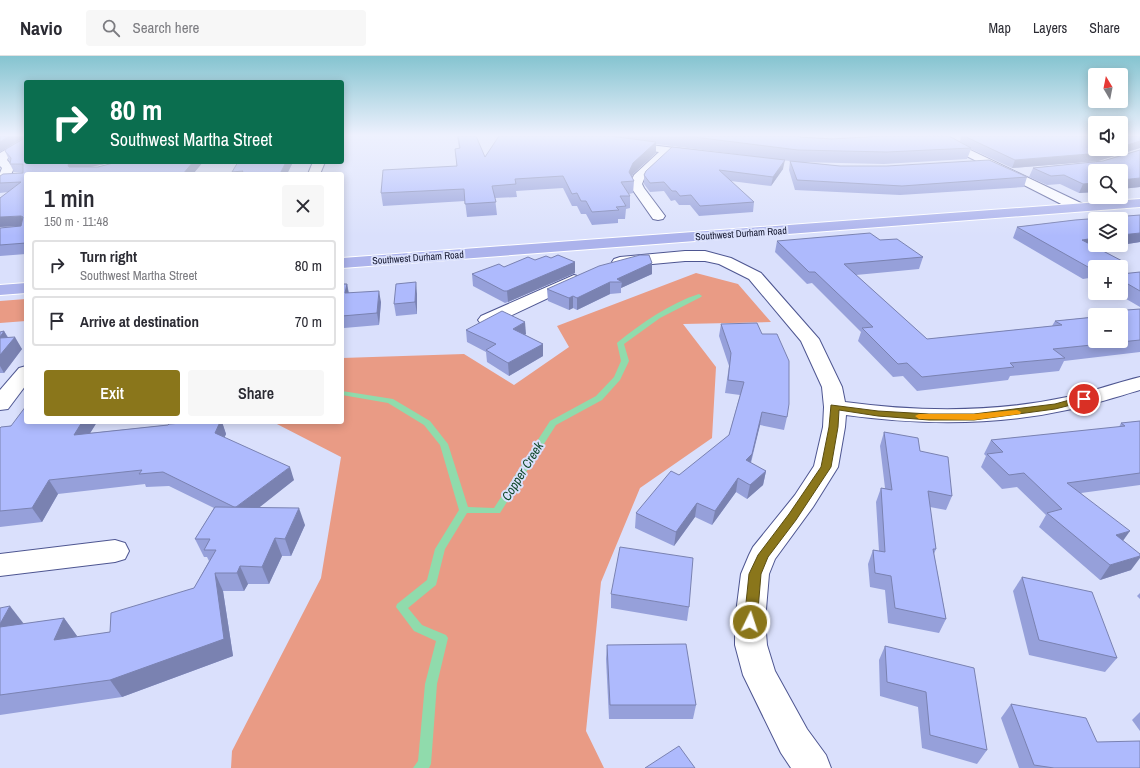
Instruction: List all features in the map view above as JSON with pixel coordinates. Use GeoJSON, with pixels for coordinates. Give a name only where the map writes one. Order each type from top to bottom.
{"type":"FeatureCollection","features":[{"type":"Feature","properties":{"kind":"main road","name":"Southwest Durham Road"},"geometry":{"type":"LineString","coordinates":[[344,263],[1140,202]]}},
{"type":"Feature","properties":{"kind":"main road"},"geometry":{"type":"LineString","coordinates":[[0,290],[24,288]]}},
{"type":"Feature","properties":{"kind":"street"},"geometry":{"type":"LineString","coordinates":[[2,179],[7,169]]}},
{"type":"Feature","properties":{"kind":"street"},"geometry":{"type":"LineString","coordinates":[[647,169],[638,178],[636,184],[658,216]]}},
{"type":"Feature","properties":{"kind":"street"},"geometry":{"type":"LineString","coordinates":[[1000,169],[1078,207]]}},
{"type":"Feature","properties":{"kind":"street"},"geometry":{"type":"LineString","coordinates":[[1010,174],[1032,172]]}},
{"type":"Feature","properties":{"kind":"street"},"geometry":{"type":"LineString","coordinates":[[2,179],[18,177]]}},
{"type":"Feature","properties":{"kind":"street"},"geometry":{"type":"LineString","coordinates":[[606,266],[625,261],[689,256],[710,257],[725,261],[755,276],[810,339],[832,387],[835,407],[834,427],[826,467],[800,506],[764,555],[755,574],[750,622],[751,645],[760,675],[794,741],[813,768]]}},
{"type":"Feature","properties":{"kind":"street"},"geometry":{"type":"LineString","coordinates":[[487,320],[588,274]]}},
{"type":"Feature","properties":{"kind":"street"},"geometry":{"type":"LineString","coordinates":[[0,404],[24,374]]}},
{"type":"Feature","properties":{"kind":"street"},"geometry":{"type":"LineString","coordinates":[[835,407],[878,414],[929,417],[974,417],[1055,406],[1140,383]]}},
{"type":"Feature","properties":{"kind":"street"},"geometry":{"type":"LineString","coordinates":[[0,565],[115,551]]}},
{"type":"Feature","properties":{"kind":"shaded area"},"geometry":{"type":"Polygon","coordinates":[[[696,273],[738,284],[771,322],[683,324],[716,367],[712,438],[640,488],[601,582],[586,731],[604,768],[231,768],[232,751],[321,578],[341,457],[277,424],[344,424],[344,358],[464,354],[514,385],[569,347],[557,326],[696,273]]]}},
{"type":"Feature","properties":{"kind":"shaded area"},"geometry":{"type":"Polygon","coordinates":[[[24,299],[24,321],[0,323],[0,301],[24,299]]]}},
{"type":"Feature","properties":{"kind":"building"},"geometry":{"type":"Polygon","coordinates":[[[23,169],[187,169],[185,172],[24,172],[24,243],[0,245],[0,228],[21,226],[23,217],[0,217],[0,198],[21,182],[0,183],[0,176],[3,174],[23,173],[23,169]]]}},
{"type":"Feature","properties":{"kind":"building"},"geometry":{"type":"Polygon","coordinates":[[[234,169],[282,169],[281,172],[232,172],[234,169]]]}},
{"type":"Feature","properties":{"kind":"building"},"geometry":{"type":"Polygon","coordinates":[[[630,169],[629,172],[634,181],[621,182],[630,196],[620,196],[626,206],[616,207],[619,210],[592,212],[586,201],[581,201],[577,193],[572,194],[563,176],[515,179],[516,184],[492,186],[496,202],[465,204],[464,189],[381,193],[383,170],[630,169]]]}},
{"type":"Feature","properties":{"kind":"building"},"geometry":{"type":"Polygon","coordinates":[[[648,169],[778,169],[773,177],[719,170],[754,202],[700,206],[691,195],[680,196],[676,191],[672,191],[664,182],[650,183],[644,175],[648,169]]]}},
{"type":"Feature","properties":{"kind":"building"},"geometry":{"type":"Polygon","coordinates":[[[793,169],[1010,169],[1027,177],[902,186],[797,180],[793,169]]]}},
{"type":"Feature","properties":{"kind":"building"},"geometry":{"type":"Polygon","coordinates":[[[1036,169],[1088,169],[1088,184],[1083,184],[1064,175],[1051,176],[1036,169]]]}},
{"type":"Feature","properties":{"kind":"building"},"geometry":{"type":"Polygon","coordinates":[[[1128,169],[1140,169],[1140,178],[1128,179],[1128,169]]]}},
{"type":"Feature","properties":{"kind":"building"},"geometry":{"type":"Polygon","coordinates":[[[1140,215],[1140,233],[1128,234],[1128,216],[1140,215]]]}},
{"type":"Feature","properties":{"kind":"building"},"geometry":{"type":"Polygon","coordinates":[[[1088,219],[1088,239],[1082,240],[1088,243],[1088,252],[1105,252],[1120,260],[1088,260],[1088,267],[1017,227],[1088,219]]]}},
{"type":"Feature","properties":{"kind":"building"},"geometry":{"type":"Polygon","coordinates":[[[870,233],[880,240],[897,239],[923,257],[844,264],[927,339],[1062,325],[1055,321],[1088,318],[1088,345],[1053,349],[1065,358],[1010,363],[1014,367],[922,377],[907,363],[898,364],[862,328],[873,327],[815,272],[809,272],[777,241],[870,233]]]}},
{"type":"Feature","properties":{"kind":"building"},"geometry":{"type":"Polygon","coordinates":[[[558,255],[575,262],[507,291],[504,291],[472,274],[499,264],[504,267],[528,257],[535,260],[546,256],[551,258],[558,255]]]}},
{"type":"Feature","properties":{"kind":"building"},"geometry":{"type":"Polygon","coordinates":[[[640,255],[649,255],[652,263],[617,279],[622,282],[610,282],[577,298],[573,296],[569,298],[547,289],[599,266],[640,255]]]}},
{"type":"Feature","properties":{"kind":"building"},"geometry":{"type":"Polygon","coordinates":[[[1140,272],[1140,291],[1128,284],[1128,273],[1140,272]]]}},
{"type":"Feature","properties":{"kind":"building"},"geometry":{"type":"Polygon","coordinates":[[[416,282],[415,302],[394,304],[396,284],[416,282]]]}},
{"type":"Feature","properties":{"kind":"building"},"geometry":{"type":"Polygon","coordinates":[[[344,284],[347,284],[345,293],[379,291],[377,313],[344,316],[344,284]]]}},
{"type":"Feature","properties":{"kind":"building"},"geometry":{"type":"Polygon","coordinates":[[[1140,309],[1140,340],[1128,341],[1128,310],[1140,309]]]}},
{"type":"Feature","properties":{"kind":"building"},"geometry":{"type":"Polygon","coordinates":[[[502,311],[525,322],[513,329],[543,344],[508,363],[486,350],[496,344],[466,330],[502,311]]]}},
{"type":"Feature","properties":{"kind":"building"},"geometry":{"type":"Polygon","coordinates":[[[757,323],[762,334],[777,334],[789,361],[789,404],[787,417],[762,412],[752,454],[746,460],[766,471],[750,485],[738,478],[715,511],[697,503],[676,532],[636,513],[671,471],[679,475],[729,435],[744,382],[728,380],[731,353],[721,324],[757,323]]]}},
{"type":"Feature","properties":{"kind":"building"},"geometry":{"type":"Polygon","coordinates":[[[15,337],[0,355],[0,338],[15,337]]]}},
{"type":"Feature","properties":{"kind":"building"},"geometry":{"type":"Polygon","coordinates":[[[24,409],[24,424],[81,424],[74,435],[169,424],[219,424],[215,433],[290,467],[236,507],[163,472],[139,474],[142,470],[49,480],[32,508],[0,511],[0,428],[11,426],[24,409]]]}},
{"type":"Feature","properties":{"kind":"building"},"geometry":{"type":"Polygon","coordinates":[[[1140,421],[1140,473],[1067,483],[1130,531],[1116,535],[1140,554],[1140,556],[1110,565],[1047,513],[1062,509],[1024,473],[1009,475],[987,454],[1003,452],[991,440],[1125,426],[1121,423],[1140,421]]]}},
{"type":"Feature","properties":{"kind":"building"},"geometry":{"type":"Polygon","coordinates":[[[884,432],[918,438],[920,451],[948,457],[952,496],[928,491],[936,549],[933,549],[946,619],[895,608],[891,576],[875,573],[873,550],[885,552],[881,488],[892,490],[884,432]]]}},
{"type":"Feature","properties":{"kind":"building"},"geometry":{"type":"Polygon","coordinates":[[[215,507],[299,508],[285,539],[275,538],[262,567],[240,566],[237,573],[215,573],[224,639],[110,680],[0,695],[0,627],[64,618],[54,640],[110,632],[111,613],[194,588],[216,550],[204,550],[210,539],[195,539],[215,507]]]}},
{"type":"Feature","properties":{"kind":"building"},"geometry":{"type":"Polygon","coordinates":[[[620,547],[693,558],[689,607],[611,594],[620,547]]]}},
{"type":"Feature","properties":{"kind":"building"},"geometry":{"type":"Polygon","coordinates":[[[1022,577],[1092,592],[1117,658],[1039,640],[1022,577]]]}},
{"type":"Feature","properties":{"kind":"building"},"geometry":{"type":"Polygon","coordinates":[[[10,606],[0,624],[0,608],[10,606]]]}},
{"type":"Feature","properties":{"kind":"building"},"geometry":{"type":"Polygon","coordinates":[[[686,644],[696,705],[610,705],[607,645],[686,644]]]}},
{"type":"Feature","properties":{"kind":"building"},"geometry":{"type":"Polygon","coordinates":[[[885,646],[974,668],[987,750],[930,735],[926,692],[887,682],[885,646]]]}},
{"type":"Feature","properties":{"kind":"building"},"geometry":{"type":"Polygon","coordinates":[[[1011,704],[1086,718],[1097,742],[1140,741],[1140,768],[1054,768],[1034,765],[1011,704]]]}},
{"type":"Feature","properties":{"kind":"building"},"geometry":{"type":"Polygon","coordinates":[[[679,746],[695,768],[645,768],[679,746]]]}},
{"type":"Feature","properties":{"kind":"waterway","name":"Copper Creek"},"geometry":{"type":"LineString","coordinates":[[464,510],[497,511],[553,423],[599,398],[617,378],[625,361],[620,343],[638,329],[658,317],[699,296]]}},
{"type":"Feature","properties":{"kind":"waterway"},"geometry":{"type":"LineString","coordinates":[[344,393],[390,401],[427,423],[444,444],[464,510]]}},
{"type":"Feature","properties":{"kind":"waterway","name":"Copper Creek"},"geometry":{"type":"LineString","coordinates":[[420,768],[424,764],[431,684],[442,638],[418,628],[401,607],[432,582],[440,549],[464,510]]}},
{"type":"Feature","properties":{"kind":"slow traffic"},"geometry":{"type":"LineString","coordinates":[[919,416],[974,417],[1017,412]]}},
{"type":"Feature","properties":{"kind":"route"},"geometry":{"type":"LineString","coordinates":[[750,622],[755,574],[764,555],[826,467],[834,427],[835,407],[878,414],[929,417],[974,417],[1015,413],[1084,399]]}}]}
